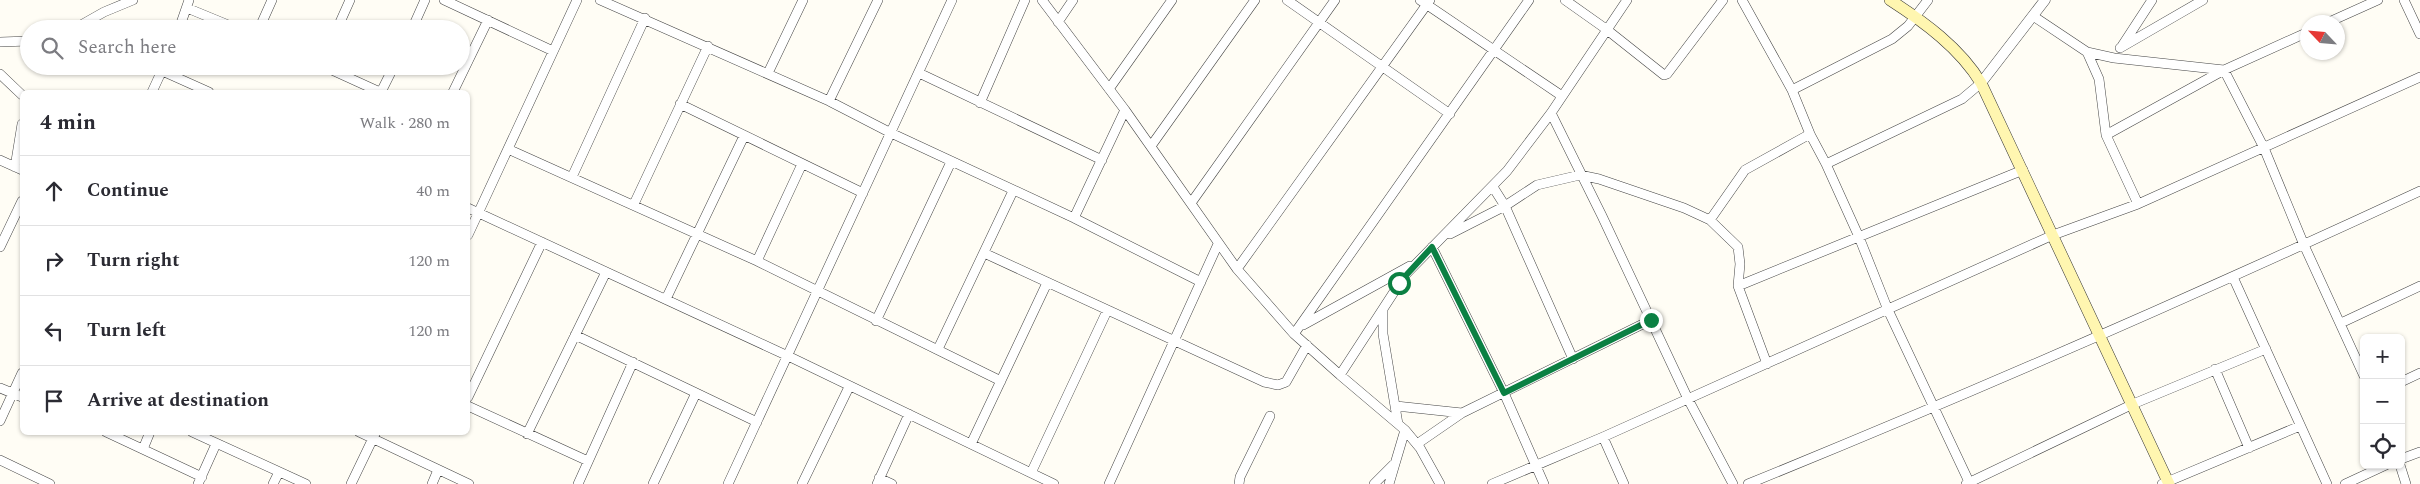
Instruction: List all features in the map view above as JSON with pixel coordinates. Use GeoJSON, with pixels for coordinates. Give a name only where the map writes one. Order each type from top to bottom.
{"type":"FeatureCollection","features":[{"type":"Feature","properties":{"kind":"main road"},"geometry":{"type":"LineString","coordinates":[[1890,0],[1917,17],[1963,59],[1981,83],[2100,334],[2166,483]]}},
{"type":"Feature","properties":{"kind":"street"},"geometry":{"type":"LineString","coordinates":[[90,20],[132,0]]}},
{"type":"Feature","properties":{"kind":"street"},"geometry":{"type":"LineString","coordinates":[[263,20],[272,0]]}},
{"type":"Feature","properties":{"kind":"street"},"geometry":{"type":"LineString","coordinates":[[341,20],[350,0]]}},
{"type":"Feature","properties":{"kind":"street"},"geometry":{"type":"LineString","coordinates":[[416,20],[425,0]]}},
{"type":"Feature","properties":{"kind":"street"},"geometry":{"type":"LineString","coordinates":[[444,0],[553,51]]}},
{"type":"Feature","properties":{"kind":"street"},"geometry":{"type":"LineString","coordinates":[[470,231],[577,0]]}},
{"type":"Feature","properties":{"kind":"street"},"geometry":{"type":"LineString","coordinates":[[600,0],[645,18],[830,101],[891,133],[1074,218],[1201,282]]}},
{"type":"Feature","properties":{"kind":"street"},"geometry":{"type":"LineString","coordinates":[[768,73],[803,0]]}},
{"type":"Feature","properties":{"kind":"street"},"geometry":{"type":"LineString","coordinates":[[830,101],[878,0]]}},
{"type":"Feature","properties":{"kind":"street"},"geometry":{"type":"LineString","coordinates":[[728,484],[952,0]]}},
{"type":"Feature","properties":{"kind":"street"},"geometry":{"type":"LineString","coordinates":[[980,103],[1025,0]]}},
{"type":"Feature","properties":{"kind":"street"},"geometry":{"type":"LineString","coordinates":[[1042,0],[1125,110],[1237,269],[1298,330],[1307,346],[1402,427],[1417,444],[1440,484]]}},
{"type":"Feature","properties":{"kind":"street"},"geometry":{"type":"LineString","coordinates":[[1058,22],[1074,0]]}},
{"type":"Feature","properties":{"kind":"street"},"geometry":{"type":"LineString","coordinates":[[1109,89],[1172,0]]}},
{"type":"Feature","properties":{"kind":"street"},"geometry":{"type":"LineString","coordinates":[[1151,146],[1254,0]]}},
{"type":"Feature","properties":{"kind":"street"},"geometry":{"type":"LineString","coordinates":[[1287,0],[1450,114]]}},
{"type":"Feature","properties":{"kind":"street"},"geometry":{"type":"LineString","coordinates":[[1191,203],[1335,0]]}},
{"type":"Feature","properties":{"kind":"street"},"geometry":{"type":"LineString","coordinates":[[1298,330],[1529,0]]}},
{"type":"Feature","properties":{"kind":"street"},"geometry":{"type":"LineString","coordinates":[[1565,0],[1606,29],[1659,72],[1666,75],[1723,0]]}},
{"type":"Feature","properties":{"kind":"street"},"geometry":{"type":"LineString","coordinates":[[1340,376],[1399,283],[1417,262],[1493,187],[1522,153],[1627,0]]}},
{"type":"Feature","properties":{"kind":"street"},"geometry":{"type":"LineString","coordinates":[[1742,0],[1792,90],[1810,134],[1826,164],[1859,237],[1888,310],[1935,408],[1968,483],[2132,404],[2266,349]]}},
{"type":"Feature","properties":{"kind":"street"},"geometry":{"type":"LineString","coordinates":[[1792,90],[1892,39],[1917,17],[1928,0]]}},
{"type":"Feature","properties":{"kind":"street"},"geometry":{"type":"LineString","coordinates":[[1826,164],[1962,98],[1981,83],[2045,0]]}},
{"type":"Feature","properties":{"kind":"street"},"geometry":{"type":"LineString","coordinates":[[2114,58],[2152,0]]}},
{"type":"Feature","properties":{"kind":"street"},"geometry":{"type":"LineString","coordinates":[[2120,48],[2203,0]]}},
{"type":"Feature","properties":{"kind":"street"},"geometry":{"type":"LineString","coordinates":[[2345,15],[2378,0]]}},
{"type":"Feature","properties":{"kind":"street"},"geometry":{"type":"LineString","coordinates":[[2404,0],[2420,34]]}},
{"type":"Feature","properties":{"kind":"street"},"geometry":{"type":"LineString","coordinates":[[1237,269],[1383,66],[1426,2],[1493,51],[1562,96]]}},
{"type":"Feature","properties":{"kind":"street"},"geometry":{"type":"LineString","coordinates":[[182,20],[188,4],[220,20]]}},
{"type":"Feature","properties":{"kind":"street"},"geometry":{"type":"LineString","coordinates":[[2034,16],[2087,52],[2114,58],[2224,70]]}},
{"type":"Feature","properties":{"kind":"street"},"geometry":{"type":"LineString","coordinates":[[572,177],[645,18]]}},
{"type":"Feature","properties":{"kind":"street"},"geometry":{"type":"LineString","coordinates":[[470,58],[488,20]]}},
{"type":"Feature","properties":{"kind":"street"},"geometry":{"type":"LineString","coordinates":[[2106,135],[2224,70],[2300,36]]}},
{"type":"Feature","properties":{"kind":"street"},"geometry":{"type":"LineString","coordinates":[[0,42],[20,41]]}},
{"type":"Feature","properties":{"kind":"street"},"geometry":{"type":"LineString","coordinates":[[634,204],[708,46]]}},
{"type":"Feature","properties":{"kind":"street"},"geometry":{"type":"LineString","coordinates":[[2087,52],[2099,79],[2106,135],[2138,204]]}},
{"type":"Feature","properties":{"kind":"street"},"geometry":{"type":"LineString","coordinates":[[2224,70],[2264,148],[2304,245],[2360,367]]}},
{"type":"Feature","properties":{"kind":"street"},"geometry":{"type":"LineString","coordinates":[[919,73],[1102,160]]}},
{"type":"Feature","properties":{"kind":"street"},"geometry":{"type":"LineString","coordinates":[[0,74],[20,93]]}},
{"type":"Feature","properties":{"kind":"street"},"geometry":{"type":"LineString","coordinates":[[153,90],[160,75]]}},
{"type":"Feature","properties":{"kind":"street"},"geometry":{"type":"LineString","coordinates":[[175,75],[205,90]]}},
{"type":"Feature","properties":{"kind":"street"},"geometry":{"type":"LineString","coordinates":[[343,75],[377,90]]}},
{"type":"Feature","properties":{"kind":"street"},"geometry":{"type":"LineString","coordinates":[[382,90],[390,75]]}},
{"type":"Feature","properties":{"kind":"street"},"geometry":{"type":"LineString","coordinates":[[455,90],[462,75]]}},
{"type":"Feature","properties":{"kind":"street"},"geometry":{"type":"LineString","coordinates":[[1492,484],[1603,437],[2053,235],[2138,204],[2420,77]]}},
{"type":"Feature","properties":{"kind":"street"},"geometry":{"type":"LineString","coordinates":[[680,104],[864,193]]}},
{"type":"Feature","properties":{"kind":"street"},"geometry":{"type":"LineString","coordinates":[[1074,218],[1125,110]]}},
{"type":"Feature","properties":{"kind":"street"},"geometry":{"type":"LineString","coordinates":[[1550,113],[1602,216],[1688,399],[1732,484]]}},
{"type":"Feature","properties":{"kind":"street"},"geometry":{"type":"LineString","coordinates":[[1710,220],[1745,170],[1810,134]]}},
{"type":"Feature","properties":{"kind":"street"},"geometry":{"type":"LineString","coordinates":[[666,299],[744,136]]}},
{"type":"Feature","properties":{"kind":"street"},"geometry":{"type":"LineString","coordinates":[[0,160],[18,168],[20,146]]}},
{"type":"Feature","properties":{"kind":"street"},"geometry":{"type":"LineString","coordinates":[[508,149],[757,260],[876,321],[938,349],[1001,381]]}},
{"type":"Feature","properties":{"kind":"street"},"geometry":{"type":"LineString","coordinates":[[876,321],[951,162]]}},
{"type":"Feature","properties":{"kind":"street"},"geometry":{"type":"LineString","coordinates":[[757,260],[802,164]]}},
{"type":"Feature","properties":{"kind":"street"},"geometry":{"type":"LineString","coordinates":[[1738,286],[2023,170]]}},
{"type":"Feature","properties":{"kind":"street"},"geometry":{"type":"LineString","coordinates":[[1441,239],[1505,206],[1543,182],[1580,175],[1599,179],[1684,208],[1710,220],[1738,247],[1740,264],[1738,286],[1767,364]]}},
{"type":"Feature","properties":{"kind":"street"},"geometry":{"type":"LineString","coordinates":[[1493,187],[1505,206],[1573,359]]}},
{"type":"Feature","properties":{"kind":"street"},"geometry":{"type":"LineString","coordinates":[[938,349],[1013,191]]}},
{"type":"Feature","properties":{"kind":"street"},"geometry":{"type":"LineString","coordinates":[[1748,484],[1935,408],[2233,277],[2420,191]]}},
{"type":"Feature","properties":{"kind":"street"},"geometry":{"type":"LineString","coordinates":[[1,241],[20,205]]}},
{"type":"Feature","properties":{"kind":"street"},"geometry":{"type":"LineString","coordinates":[[470,209],[788,356],[1054,484]]}},
{"type":"Feature","properties":{"kind":"street"},"geometry":{"type":"LineString","coordinates":[[470,393],[542,242]]}},
{"type":"Feature","properties":{"kind":"street"},"geometry":{"type":"LineString","coordinates":[[1109,484],[1218,244]]}},
{"type":"Feature","properties":{"kind":"street"},"geometry":{"type":"LineString","coordinates":[[1432,247],[1504,393],[1544,484]]}},
{"type":"Feature","properties":{"kind":"street"},"geometry":{"type":"LineString","coordinates":[[984,253],[1173,342],[1259,380],[1278,385],[1288,380],[1307,346]]}},
{"type":"Feature","properties":{"kind":"street"},"geometry":{"type":"LineString","coordinates":[[1298,330],[1417,262]]}},
{"type":"Feature","properties":{"kind":"street"},"geometry":{"type":"LineString","coordinates":[[528,434],[606,272]]}},
{"type":"Feature","properties":{"kind":"street"},"geometry":{"type":"LineString","coordinates":[[2233,277],[2327,484]]}},
{"type":"Feature","properties":{"kind":"street"},"geometry":{"type":"LineString","coordinates":[[971,444],[1047,282]]}},
{"type":"Feature","properties":{"kind":"street"},"geometry":{"type":"LineString","coordinates":[[2341,323],[2420,286]]}},
{"type":"Feature","properties":{"kind":"street"},"geometry":{"type":"LineString","coordinates":[[1383,308],[1383,334],[1396,406],[1402,427],[1389,484]]}},
{"type":"Feature","properties":{"kind":"street"},"geometry":{"type":"LineString","coordinates":[[1031,473],[1107,311]]}},
{"type":"Feature","properties":{"kind":"street"},"geometry":{"type":"LineString","coordinates":[[1417,444],[1462,413],[1651,320]]}},
{"type":"Feature","properties":{"kind":"street"},"geometry":{"type":"LineString","coordinates":[[575,335],[757,422]]}},
{"type":"Feature","properties":{"kind":"street"},"geometry":{"type":"LineString","coordinates":[[578,484],[633,362]]}},
{"type":"Feature","properties":{"kind":"street"},"geometry":{"type":"LineString","coordinates":[[2215,370],[2249,448]]}},
{"type":"Feature","properties":{"kind":"street"},"geometry":{"type":"LineString","coordinates":[[2405,380],[2420,373]]}},
{"type":"Feature","properties":{"kind":"street"},"geometry":{"type":"LineString","coordinates":[[0,421],[20,378]]}},
{"type":"Feature","properties":{"kind":"street"},"geometry":{"type":"LineString","coordinates":[[802,484],[849,386]]}},
{"type":"Feature","properties":{"kind":"street"},"geometry":{"type":"LineString","coordinates":[[0,388],[20,397]]}},
{"type":"Feature","properties":{"kind":"street"},"geometry":{"type":"LineString","coordinates":[[653,484],[696,393]]}},
{"type":"Feature","properties":{"kind":"street"},"geometry":{"type":"LineString","coordinates":[[1396,406],[1462,413]]}},
{"type":"Feature","properties":{"kind":"street"},"geometry":{"type":"LineString","coordinates":[[470,407],[588,461]]}},
{"type":"Feature","properties":{"kind":"street"},"geometry":{"type":"LineString","coordinates":[[892,484],[878,481],[909,414]]}},
{"type":"Feature","properties":{"kind":"street"},"geometry":{"type":"LineString","coordinates":[[1239,484],[1240,477],[1270,416]]}},
{"type":"Feature","properties":{"kind":"street"},"geometry":{"type":"LineString","coordinates":[[2166,483],[2300,426]]}},
{"type":"Feature","properties":{"kind":"street"},"geometry":{"type":"LineString","coordinates":[[113,435],[143,449],[200,481],[216,444]]}},
{"type":"Feature","properties":{"kind":"street"},"geometry":{"type":"LineString","coordinates":[[143,449],[149,435]]}},
{"type":"Feature","properties":{"kind":"street"},"geometry":{"type":"LineString","coordinates":[[198,435],[306,484]]}},
{"type":"Feature","properties":{"kind":"street"},"geometry":{"type":"LineString","coordinates":[[352,484],[375,436],[438,470],[469,484]]}},
{"type":"Feature","properties":{"kind":"street"},"geometry":{"type":"LineString","coordinates":[[1603,437],[1624,484]]}},
{"type":"Feature","properties":{"kind":"street"},"geometry":{"type":"LineString","coordinates":[[2405,458],[2420,452]]}},
{"type":"Feature","properties":{"kind":"street"},"geometry":{"type":"LineString","coordinates":[[0,460],[50,484]]}},
{"type":"Feature","properties":{"kind":"street"},"geometry":{"type":"LineString","coordinates":[[1374,484],[1395,462]]}},
{"type":"Feature","properties":{"kind":"street"},"geometry":{"type":"LineString","coordinates":[[2345,484],[2377,469]]}},
{"type":"Feature","properties":{"kind":"street"},"geometry":{"type":"LineString","coordinates":[[2401,469],[2406,484]]}},
{"type":"Feature","properties":{"kind":"street"},"geometry":{"type":"LineString","coordinates":[[432,484],[438,470]]}},
{"type":"Feature","properties":{"kind":"street"},"geometry":{"type":"LineString","coordinates":[[272,484],[278,472]]}},
{"type":"Feature","properties":{"kind":"route"},"geometry":{"type":"LineString","coordinates":[[1399,283],[1405,274],[1432,247],[1504,393],[1651,320]]}}]}
